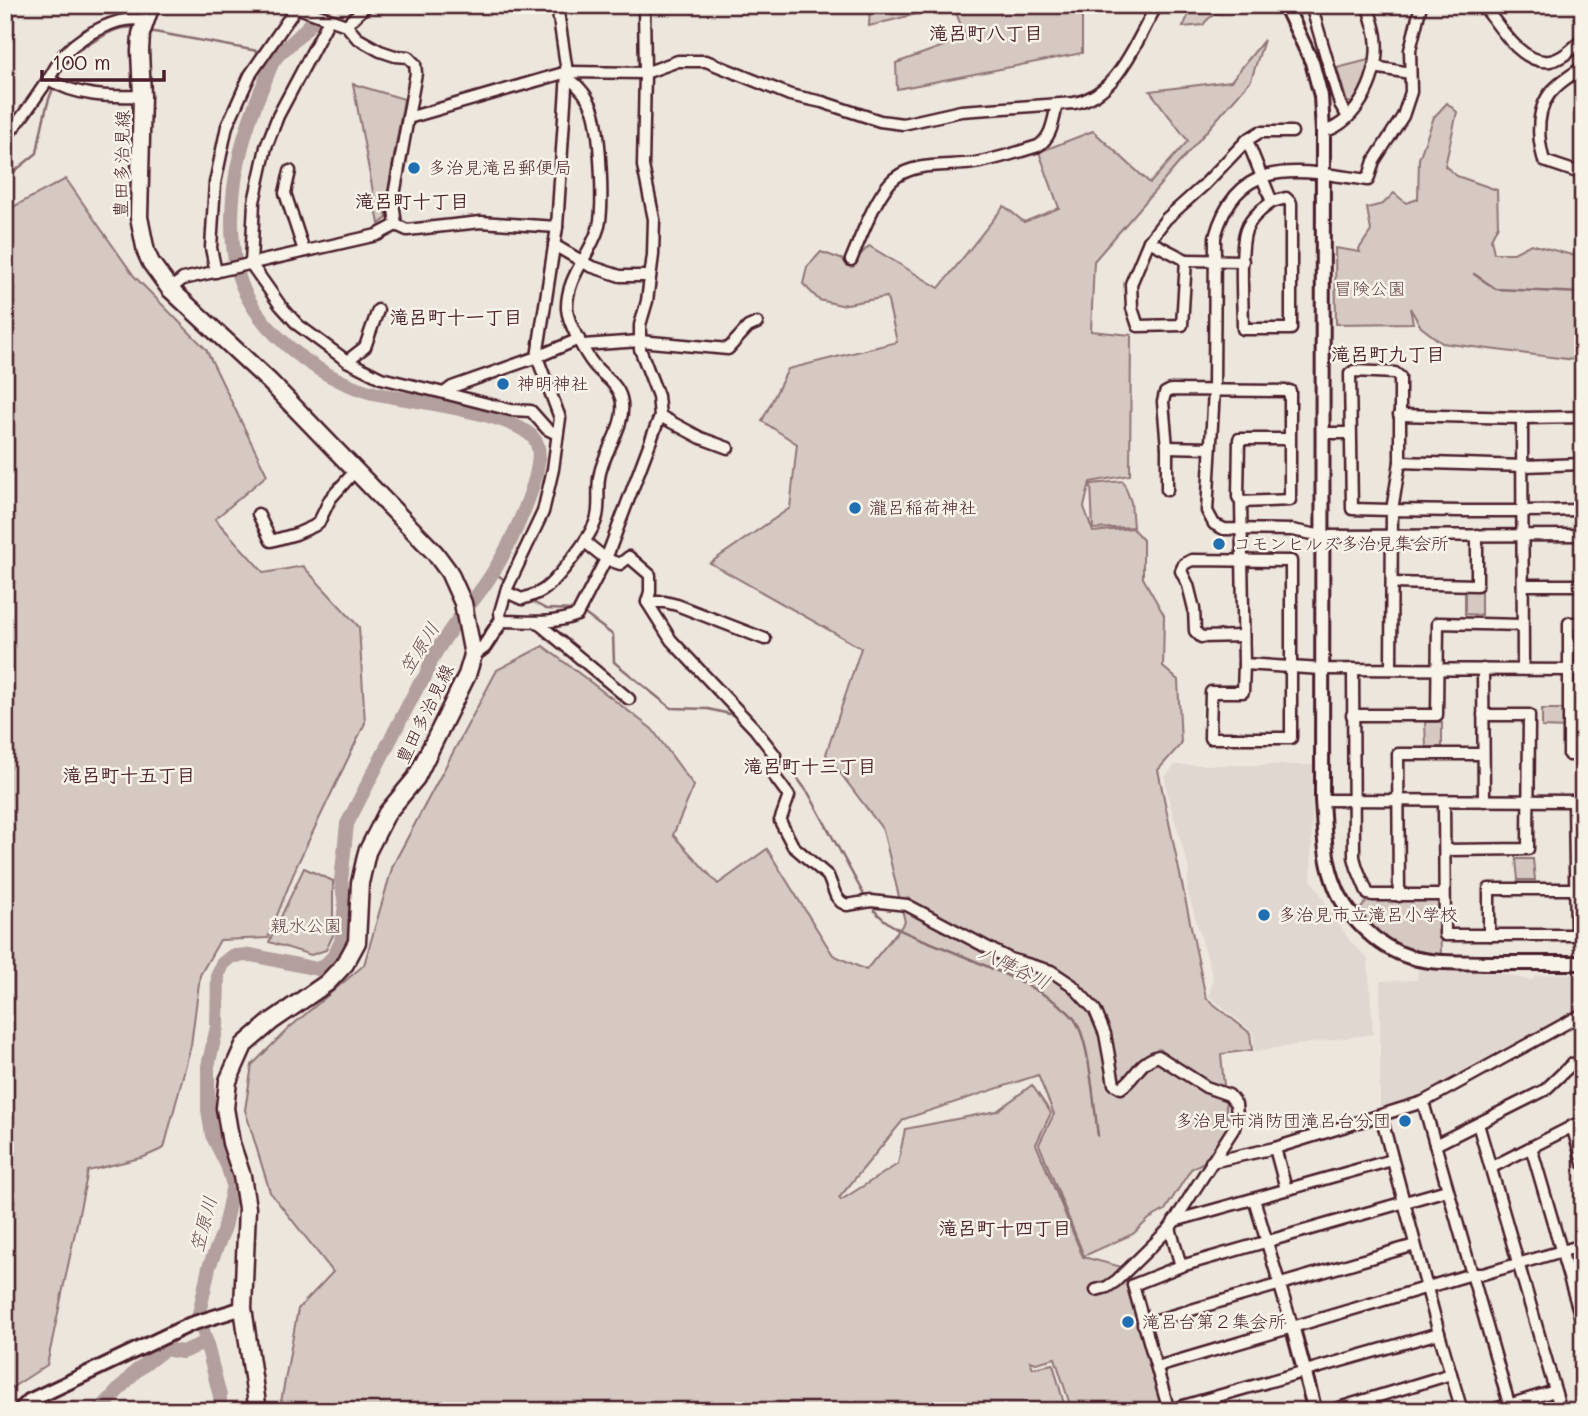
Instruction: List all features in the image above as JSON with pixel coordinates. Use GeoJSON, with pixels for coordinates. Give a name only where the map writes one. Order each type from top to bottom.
{"type":"FeatureCollection","features":[{"type":"Feature","properties":{"kind":"main road","name":"豊田多治見線"},"geometry":{"type":"LineString","coordinates":[[141,20],[139,217],[146,252],[156,273],[270,382],[435,553],[453,579],[463,603],[470,648],[467,676],[433,746],[415,778],[377,830],[367,852],[360,883],[357,942],[345,964],[327,983],[272,1021],[244,1045],[228,1081],[225,1108],[231,1143],[242,1176],[247,1209],[243,1308],[259,1410]]}},
{"type":"Feature","properties":{"kind":"street"},"geometry":{"type":"LineString","coordinates":[[345,25],[368,5]]}},
{"type":"Feature","properties":{"kind":"street"},"geometry":{"type":"LineString","coordinates":[[470,648],[484,647],[501,621],[500,612],[508,587],[543,512],[556,453],[556,434],[560,418],[537,357],[557,228],[567,74],[557,5]]}},
{"type":"Feature","properties":{"kind":"street"},"geometry":{"type":"LineString","coordinates":[[501,621],[562,621],[580,610],[606,559],[660,415],[658,396],[640,349],[640,325],[653,255],[654,219],[643,166],[644,5]]}},
{"type":"Feature","properties":{"kind":"street"},"geometry":{"type":"LineString","coordinates":[[408,118],[567,74],[645,73],[678,61],[706,61],[790,95],[822,102],[880,121],[903,124],[961,111],[1057,105],[1088,100],[1101,93],[1126,62],[1157,5]]}},
{"type":"Feature","properties":{"kind":"street"},"geometry":{"type":"LineString","coordinates":[[1285,5],[1312,62],[1321,96],[1323,132],[1322,800],[1325,848],[1332,879],[1341,900],[1367,932],[1409,957],[1440,962],[1583,963]]}},
{"type":"Feature","properties":{"kind":"street"},"geometry":{"type":"LineString","coordinates":[[1311,5],[1340,104],[1348,117]]}},
{"type":"Feature","properties":{"kind":"street"},"geometry":{"type":"LineString","coordinates":[[1323,132],[1334,129],[1348,117],[1369,87],[1374,67],[1376,38],[1367,5]]}},
{"type":"Feature","properties":{"kind":"street"},"geometry":{"type":"LineString","coordinates":[[1421,5],[1411,38],[1411,92],[1403,116],[1374,161],[1368,180],[1278,172],[1248,185],[1233,198],[1220,219],[1215,237],[1214,390],[1207,511],[1214,524],[1224,528],[1292,530],[1322,536],[1583,535]]}},
{"type":"Feature","properties":{"kind":"street"},"geometry":{"type":"LineString","coordinates":[[1483,5],[1525,54],[1538,60],[1560,58],[1583,39]]}},
{"type":"Feature","properties":{"kind":"street"},"geometry":{"type":"LineString","coordinates":[[216,272],[211,248],[215,183],[227,126],[250,75],[295,6],[345,25],[357,38],[380,51],[408,57],[415,64],[416,73],[393,201],[396,225]]}},
{"type":"Feature","properties":{"kind":"street"},"geometry":{"type":"LineString","coordinates":[[329,19],[278,116],[266,147],[254,202],[251,264],[298,325],[347,361],[381,378],[511,410],[531,411],[547,429],[556,434]]}},
{"type":"Feature","properties":{"kind":"street"},"geometry":{"type":"LineString","coordinates":[[5,137],[54,82],[68,50],[106,26],[141,20]]}},
{"type":"Feature","properties":{"kind":"street"},"geometry":{"type":"LineString","coordinates":[[1583,66],[1553,88],[1543,106],[1539,135],[1544,161],[1583,174]]}},
{"type":"Feature","properties":{"kind":"street"},"geometry":{"type":"LineString","coordinates":[[1374,67],[1410,73]]}},
{"type":"Feature","properties":{"kind":"street"},"geometry":{"type":"LineString","coordinates":[[508,587],[527,597],[546,588],[585,541],[597,519],[599,474],[622,410],[616,386],[593,363],[569,321],[567,307],[573,276],[600,225],[597,128],[592,106],[567,74]]}},
{"type":"Feature","properties":{"kind":"street"},"geometry":{"type":"LineString","coordinates":[[54,82],[100,97],[142,96]]}},
{"type":"Feature","properties":{"kind":"street"},"geometry":{"type":"LineString","coordinates":[[850,260],[868,219],[894,178],[909,171],[977,163],[1038,146],[1052,130],[1057,105]]}},
{"type":"Feature","properties":{"kind":"street"},"geometry":{"type":"LineString","coordinates":[[1186,260],[1182,326],[1138,326],[1132,308],[1131,284],[1149,241],[1166,219],[1204,185],[1247,140],[1260,132],[1292,132]]}},
{"type":"Feature","properties":{"kind":"street"},"geometry":{"type":"LineString","coordinates":[[1247,140],[1272,202]]}},
{"type":"Feature","properties":{"kind":"street"},"geometry":{"type":"LineString","coordinates":[[289,171],[285,193],[304,251]]}},
{"type":"Feature","properties":{"kind":"street"},"geometry":{"type":"LineString","coordinates":[[1286,198],[1292,203],[1291,329],[1244,329],[1243,244],[1247,228],[1257,213],[1272,202],[1286,198]]}},
{"type":"Feature","properties":{"kind":"street"},"geometry":{"type":"LineString","coordinates":[[396,225],[407,230],[481,222],[557,228]]}},
{"type":"Feature","properties":{"kind":"street"},"geometry":{"type":"LineString","coordinates":[[170,289],[183,279],[377,235],[396,225]]}},
{"type":"Feature","properties":{"kind":"street"},"geometry":{"type":"LineString","coordinates":[[1149,241],[1186,260],[1244,261]]}},
{"type":"Feature","properties":{"kind":"street"},"geometry":{"type":"LineString","coordinates":[[554,245],[620,276],[649,276]]}},
{"type":"Feature","properties":{"kind":"street"},"geometry":{"type":"LineString","coordinates":[[347,361],[365,347],[378,310]]}},
{"type":"Feature","properties":{"kind":"street"},"geometry":{"type":"LineString","coordinates":[[444,393],[482,374],[581,342],[640,341],[728,349],[748,327],[757,323]]}},
{"type":"Feature","properties":{"kind":"street"},"geometry":{"type":"LineString","coordinates":[[1391,669],[1391,535],[1392,510],[1400,462],[1400,377],[1395,373],[1354,371],[1350,374],[1352,509],[1392,510],[1523,512],[1583,510]]}},
{"type":"Feature","properties":{"kind":"street"},"geometry":{"type":"LineString","coordinates":[[1167,490],[1163,402],[1165,393],[1171,390],[1290,391],[1290,500],[1241,502]]}},
{"type":"Feature","properties":{"kind":"street"},"geometry":{"type":"LineString","coordinates":[[660,415],[701,438],[728,448]]}},
{"type":"Feature","properties":{"kind":"street"},"geometry":{"type":"LineString","coordinates":[[1399,415],[1583,417]]}},
{"type":"Feature","properties":{"kind":"street"},"geometry":{"type":"LineString","coordinates":[[1522,418],[1523,668]]}},
{"type":"Feature","properties":{"kind":"street"},"geometry":{"type":"LineString","coordinates":[[1323,433],[1350,433]]}},
{"type":"Feature","properties":{"kind":"street"},"geometry":{"type":"LineString","coordinates":[[1243,636],[1201,637],[1195,631],[1194,609],[1181,571],[1184,564],[1192,560],[1241,559],[1291,561],[1291,738],[1210,738],[1211,692],[1243,692],[1244,664],[1241,559],[1241,502],[1238,497],[1239,439],[1290,439]]}},
{"type":"Feature","properties":{"kind":"street"},"geometry":{"type":"LineString","coordinates":[[1167,447],[1210,448]]}},
{"type":"Feature","properties":{"kind":"street"},"geometry":{"type":"LineString","coordinates":[[1400,462],[1524,466],[1583,464]]}},
{"type":"Feature","properties":{"kind":"street"},"geometry":{"type":"LineString","coordinates":[[258,514],[271,541],[296,534],[319,522],[330,499],[355,471]]}},
{"type":"Feature","properties":{"kind":"street"},"geometry":{"type":"LineString","coordinates":[[1392,583],[1477,585],[1477,535]]}},
{"type":"Feature","properties":{"kind":"street"},"geometry":{"type":"LineString","coordinates":[[585,541],[606,559],[620,564],[629,557],[650,575],[647,602],[671,640],[754,728],[775,755],[772,774],[789,796],[780,821],[793,846],[828,876],[835,896],[841,902],[847,905],[871,901],[907,905],[1010,959],[1051,971],[1072,985],[1095,1010],[1105,1034],[1114,1084],[1121,1088],[1147,1060],[1158,1056],[1206,1087],[1229,1095],[1236,1104],[1234,1128],[1172,1225],[1116,1281],[1096,1290]]}},
{"type":"Feature","properties":{"kind":"street"},"geometry":{"type":"LineString","coordinates":[[1523,585],[1583,585]]}},
{"type":"Feature","properties":{"kind":"street"},"geometry":{"type":"LineString","coordinates":[[647,602],[677,605],[765,639]]}},
{"type":"Feature","properties":{"kind":"street"},"geometry":{"type":"LineString","coordinates":[[538,623],[629,699]]}},
{"type":"Feature","properties":{"kind":"street"},"geometry":{"type":"LineString","coordinates":[[1352,715],[1437,715],[1438,623],[1522,625]]}},
{"type":"Feature","properties":{"kind":"street"},"geometry":{"type":"LineString","coordinates":[[1583,623],[1569,623],[1568,669],[1569,755],[1583,754]]}},
{"type":"Feature","properties":{"kind":"street"},"geometry":{"type":"LineString","coordinates":[[1244,664],[1353,670],[1583,670]]}},
{"type":"Feature","properties":{"kind":"street"},"geometry":{"type":"LineString","coordinates":[[1483,669],[1484,801]]}},
{"type":"Feature","properties":{"kind":"street"},"geometry":{"type":"LineString","coordinates":[[1353,670],[1354,857],[1363,884],[1368,894],[1444,895]]}},
{"type":"Feature","properties":{"kind":"street"},"geometry":{"type":"LineString","coordinates":[[1445,850],[1528,849],[1529,715],[1483,715]]}},
{"type":"Feature","properties":{"kind":"street"},"geometry":{"type":"LineString","coordinates":[[1399,896],[1398,754],[1483,754]]}},
{"type":"Feature","properties":{"kind":"street"},"geometry":{"type":"LineString","coordinates":[[1322,800],[1578,801],[1579,849],[1575,889],[1579,935],[1445,935],[1444,801]]}},
{"type":"Feature","properties":{"kind":"street"},"geometry":{"type":"LineString","coordinates":[[1489,935],[1489,889],[1575,889]]}},
{"type":"Feature","properties":{"kind":"street"},"geometry":{"type":"LineString","coordinates":[[1212,1162],[1275,1148],[1423,1102],[1583,1014]]}},
{"type":"Feature","properties":{"kind":"street"},"geometry":{"type":"LineString","coordinates":[[1435,1145],[1545,1090],[1572,1064],[1577,1063],[1583,1073]]}},
{"type":"Feature","properties":{"kind":"street"},"geometry":{"type":"LineString","coordinates":[[1423,1102],[1510,1408]]}},
{"type":"Feature","properties":{"kind":"street"},"geometry":{"type":"LineString","coordinates":[[1381,1116],[1462,1411]]}},
{"type":"Feature","properties":{"kind":"street"},"geometry":{"type":"LineString","coordinates":[[1492,1167],[1583,1121]]}},
{"type":"Feature","properties":{"kind":"street"},"geometry":{"type":"LineString","coordinates":[[1478,1124],[1560,1411]]}},
{"type":"Feature","properties":{"kind":"street"},"geometry":{"type":"LineString","coordinates":[[1572,1126],[1583,1163]]}},
{"type":"Feature","properties":{"kind":"street"},"geometry":{"type":"LineString","coordinates":[[1531,1147],[1561,1251],[1578,1292],[1583,1325]]}},
{"type":"Feature","properties":{"kind":"street"},"geometry":{"type":"LineString","coordinates":[[1275,1148],[1286,1189]]}},
{"type":"Feature","properties":{"kind":"street"},"geometry":{"type":"LineString","coordinates":[[1172,1225],[1286,1189],[1392,1160]]}},
{"type":"Feature","properties":{"kind":"street"},"geometry":{"type":"LineString","coordinates":[[1439,1333],[1169,1410],[1133,1285],[1181,1266],[1447,1190]]}},
{"type":"Feature","properties":{"kind":"street"},"geometry":{"type":"LineString","coordinates":[[1254,1199],[1315,1411]]}},
{"type":"Feature","properties":{"kind":"street"},"geometry":{"type":"LineString","coordinates":[[1172,1225],[1181,1266]]}},
{"type":"Feature","properties":{"kind":"street"},"geometry":{"type":"LineString","coordinates":[[1143,1324],[1415,1245]]}},
{"type":"Feature","properties":{"kind":"street"},"geometry":{"type":"LineString","coordinates":[[1157,1367],[1472,1274],[1483,1274],[1583,1245]]}},
{"type":"Feature","properties":{"kind":"street"},"geometry":{"type":"LineString","coordinates":[[19,1411],[29,1401],[191,1324],[243,1308]]}},
{"type":"Feature","properties":{"kind":"street"},"geometry":{"type":"LineString","coordinates":[[1329,1411],[1451,1374]]}},
{"type":"Feature","properties":{"kind":"street"},"geometry":{"type":"LineString","coordinates":[[1488,1411],[1510,1408],[1555,1391]]}},
{"type":"Feature","properties":{"kind":"shaded area","name":"多治見市立滝呂小学校"},"geometry":{"type":"Polygon","coordinates":[[[1175,765],[1313,765],[1311,879],[1349,940],[1368,959],[1373,1034],[1255,1051],[1253,1032],[1209,996],[1213,977],[1187,890],[1189,869],[1167,793],[1165,777],[1175,765]]]}},
{"type":"Feature","properties":{"kind":"shaded area"},"geometry":{"type":"Polygon","coordinates":[[[1418,970],[1500,973],[1531,981],[1536,976],[1566,973],[1583,977],[1583,1005],[1421,1094],[1383,1108],[1380,1106],[1380,981],[1417,980],[1418,970]]]}},
{"type":"Feature","properties":{"kind":"green space"},"geometry":{"type":"Polygon","coordinates":[[[870,5],[952,5],[869,26],[870,5]]]}},
{"type":"Feature","properties":{"kind":"green space"},"geometry":{"type":"Polygon","coordinates":[[[953,5],[1082,5],[1082,53],[897,89],[896,63],[966,38],[953,5]]]}},
{"type":"Feature","properties":{"kind":"green space"},"geometry":{"type":"Polygon","coordinates":[[[1193,5],[1235,5],[1233,12],[1215,14],[1203,25],[1183,27],[1193,5]]]}},
{"type":"Feature","properties":{"kind":"green space"},"geometry":{"type":"Polygon","coordinates":[[[1264,40],[1251,80],[1094,261],[1091,331],[1131,335],[1130,475],[1090,482],[1084,507],[1093,532],[1132,528],[1143,540],[1143,578],[1164,615],[1163,667],[1178,680],[1181,744],[1158,770],[1206,998],[1250,1033],[1252,1050],[1221,1054],[1228,1128],[1204,1162],[1191,1169],[1165,1210],[1149,1219],[1133,1234],[1084,1256],[1039,1144],[1054,1114],[1038,1075],[904,1119],[839,1198],[841,1200],[898,1164],[905,1129],[997,1111],[1032,1085],[1051,1113],[1036,1144],[1083,1257],[1122,1267],[1163,1411],[1072,1411],[1055,1358],[1036,1363],[1030,1361],[1033,1368],[1053,1364],[1066,1411],[289,1411],[281,1402],[298,1309],[333,1272],[270,1192],[245,1110],[252,1065],[289,1028],[364,965],[393,865],[497,670],[543,646],[652,729],[694,786],[673,835],[718,884],[767,849],[833,955],[866,970],[905,922],[883,830],[826,754],[861,648],[710,563],[790,508],[797,444],[762,421],[788,369],[897,342],[887,297],[841,305],[819,300],[803,284],[807,267],[821,252],[852,263],[869,246],[939,288],[1004,206],[1024,222],[1059,208],[1039,152],[1093,131],[1150,183],[1188,141],[1150,91],[1231,81],[1264,40]]]}},
{"type":"Feature","properties":{"kind":"green space"},"geometry":{"type":"Polygon","coordinates":[[[1372,59],[1368,77],[1360,93],[1353,103],[1347,102],[1337,68],[1372,59]]]}},
{"type":"Feature","properties":{"kind":"green space"},"geometry":{"type":"Polygon","coordinates":[[[353,84],[404,99],[385,210],[387,218],[379,224],[353,84]]]}},
{"type":"Feature","properties":{"kind":"green space","name":"冒険公園"},"geometry":{"type":"Polygon","coordinates":[[[1447,103],[1457,112],[1445,166],[1457,176],[1497,190],[1498,225],[1491,239],[1494,253],[1514,253],[1531,244],[1583,258],[1583,361],[1442,343],[1421,327],[1410,308],[1413,323],[1336,324],[1335,248],[1360,252],[1359,249],[1371,231],[1367,208],[1383,204],[1394,193],[1406,203],[1418,199],[1419,159],[1434,117],[1447,103]]]}},
{"type":"Feature","properties":{"kind":"green space"},"geometry":{"type":"Polygon","coordinates":[[[66,179],[134,276],[206,349],[267,475],[215,519],[264,573],[303,566],[359,627],[365,723],[297,865],[268,938],[220,940],[200,975],[191,1045],[164,1148],[144,1157],[88,1171],[47,1365],[5,1392],[5,211],[66,179]]]}},
{"type":"Feature","properties":{"kind":"green space"},"geometry":{"type":"Polygon","coordinates":[[[1123,481],[1131,502],[1133,527],[1093,529],[1091,484],[1123,481]]]}},
{"type":"Feature","properties":{"kind":"green space"},"geometry":{"type":"Polygon","coordinates":[[[1465,590],[1481,590],[1481,615],[1465,614],[1465,590]]]}},
{"type":"Feature","properties":{"kind":"green space"},"geometry":{"type":"Polygon","coordinates":[[[1542,709],[1567,709],[1567,728],[1542,727],[1542,709]]]}},
{"type":"Feature","properties":{"kind":"green space"},"geometry":{"type":"Polygon","coordinates":[[[1425,722],[1442,722],[1442,747],[1426,747],[1425,722]]]}},
{"type":"Feature","properties":{"kind":"green space"},"geometry":{"type":"Polygon","coordinates":[[[1516,859],[1533,859],[1535,880],[1518,880],[1516,859]]]}},
{"type":"Feature","properties":{"kind":"green space","name":"親水公園"},"geometry":{"type":"Polygon","coordinates":[[[304,868],[333,881],[333,935],[326,950],[311,955],[269,942],[304,868]]]}},
{"type":"Feature","properties":{"kind":"green space"},"geometry":{"type":"Polygon","coordinates":[[[1436,900],[1440,905],[1441,958],[1416,953],[1395,943],[1356,914],[1367,901],[1436,900]]]}},
{"type":"Feature","properties":{"kind":"waterway"},"geometry":{"type":"LineString","coordinates":[[126,5],[131,12],[134,28]]}},
{"type":"Feature","properties":{"kind":"waterway","name":"笠原川"},"geometry":{"type":"LineString","coordinates":[[220,1411],[220,1396],[199,1314],[209,1267],[223,1232],[233,1185],[227,1165],[212,1135],[208,1110],[208,1066],[217,1027],[218,974],[222,964],[232,956],[251,955],[317,969],[333,957],[341,942],[345,903],[341,881],[347,824],[434,655],[488,580],[508,546],[531,490],[539,456],[537,444],[528,433],[511,424],[461,409],[369,392],[331,376],[307,362],[276,335],[254,309],[247,296],[237,269],[232,238],[234,185],[246,133],[273,61],[326,5]]}},
{"type":"Feature","properties":{"kind":"waterway"},"geometry":{"type":"LineString","coordinates":[[5,179],[37,153],[52,89],[72,56],[113,31],[136,28]]}},
{"type":"Feature","properties":{"kind":"waterway"},"geometry":{"type":"LineString","coordinates":[[149,31],[263,52]]}},
{"type":"Feature","properties":{"kind":"waterway"},"geometry":{"type":"LineString","coordinates":[[268,55],[275,59]]}},
{"type":"Feature","properties":{"kind":"waterway"},"geometry":{"type":"LineString","coordinates":[[1474,274],[1496,289],[1583,293]]}},
{"type":"Feature","properties":{"kind":"waterway","name":"八陣谷川"},"geometry":{"type":"LineString","coordinates":[[494,572],[524,595]]}},
{"type":"Feature","properties":{"kind":"waterway","name":"八陣谷川"},"geometry":{"type":"LineString","coordinates":[[529,600],[546,609],[576,610]]}},
{"type":"Feature","properties":{"kind":"waterway","name":"八陣谷川"},"geometry":{"type":"LineString","coordinates":[[582,612],[613,635],[614,662],[671,708],[708,709],[734,715]]}},
{"type":"Feature","properties":{"kind":"waterway","name":"八陣谷川"},"geometry":{"type":"LineString","coordinates":[[757,723],[763,732]]}},
{"type":"Feature","properties":{"kind":"waterway","name":"八陣谷川"},"geometry":{"type":"LineString","coordinates":[[778,752],[809,794],[864,895]]}},
{"type":"Feature","properties":{"kind":"waterway","name":"八陣谷川"},"geometry":{"type":"LineString","coordinates":[[874,910],[896,928],[1032,988],[1051,999],[1075,1020],[1084,1043],[1091,1075],[1098,1136]]}},
{"type":"Feature","properties":{"kind":"waterway"},"geometry":{"type":"LineString","coordinates":[[99,1411],[135,1372],[165,1349],[182,1352],[207,1342]]}},
{"type":"Feature","properties":{"kind":"place","name":"多治見滝呂郵便局"},"geometry":{"type":"Point","coordinates":[414,168]}},
{"type":"Feature","properties":{"kind":"place","name":"神明神社"},"geometry":{"type":"Point","coordinates":[503,384]}},
{"type":"Feature","properties":{"kind":"place","name":"瀧呂稲荷神社"},"geometry":{"type":"Point","coordinates":[855,508]}},
{"type":"Feature","properties":{"kind":"place","name":"コモンヒルズ多治見集会所"},"geometry":{"type":"Point","coordinates":[1219,544]}},
{"type":"Feature","properties":{"kind":"place","name":"多治見市立滝呂小学校"},"geometry":{"type":"Point","coordinates":[1264,915]}},
{"type":"Feature","properties":{"kind":"place","name":"多治見市消防団滝呂台分団"},"geometry":{"type":"Point","coordinates":[1405,1121]}},
{"type":"Feature","properties":{"kind":"place","name":"滝呂台第２集会所"},"geometry":{"type":"Point","coordinates":[1128,1322]}},
{"type":"Feature","properties":{"kind":"district","name":"滝呂町八丁目"},"geometry":{"type":"Point","coordinates":[986,33]}},
{"type":"Feature","properties":{"kind":"district","name":"滝呂町十丁目"},"geometry":{"type":"Point","coordinates":[412,201]}},
{"type":"Feature","properties":{"kind":"district","name":"滝呂町十一丁目"},"geometry":{"type":"Point","coordinates":[456,317]}},
{"type":"Feature","properties":{"kind":"district","name":"滝呂町九丁目"},"geometry":{"type":"Point","coordinates":[1388,354]}},
{"type":"Feature","properties":{"kind":"district","name":"滝呂町十三丁目"},"geometry":{"type":"Point","coordinates":[810,766]}},
{"type":"Feature","properties":{"kind":"district","name":"滝呂町十五丁目"},"geometry":{"type":"Point","coordinates":[129,775]}},
{"type":"Feature","properties":{"kind":"district","name":"滝呂町十四丁目"},"geometry":{"type":"Point","coordinates":[1005,1228]}}]}
